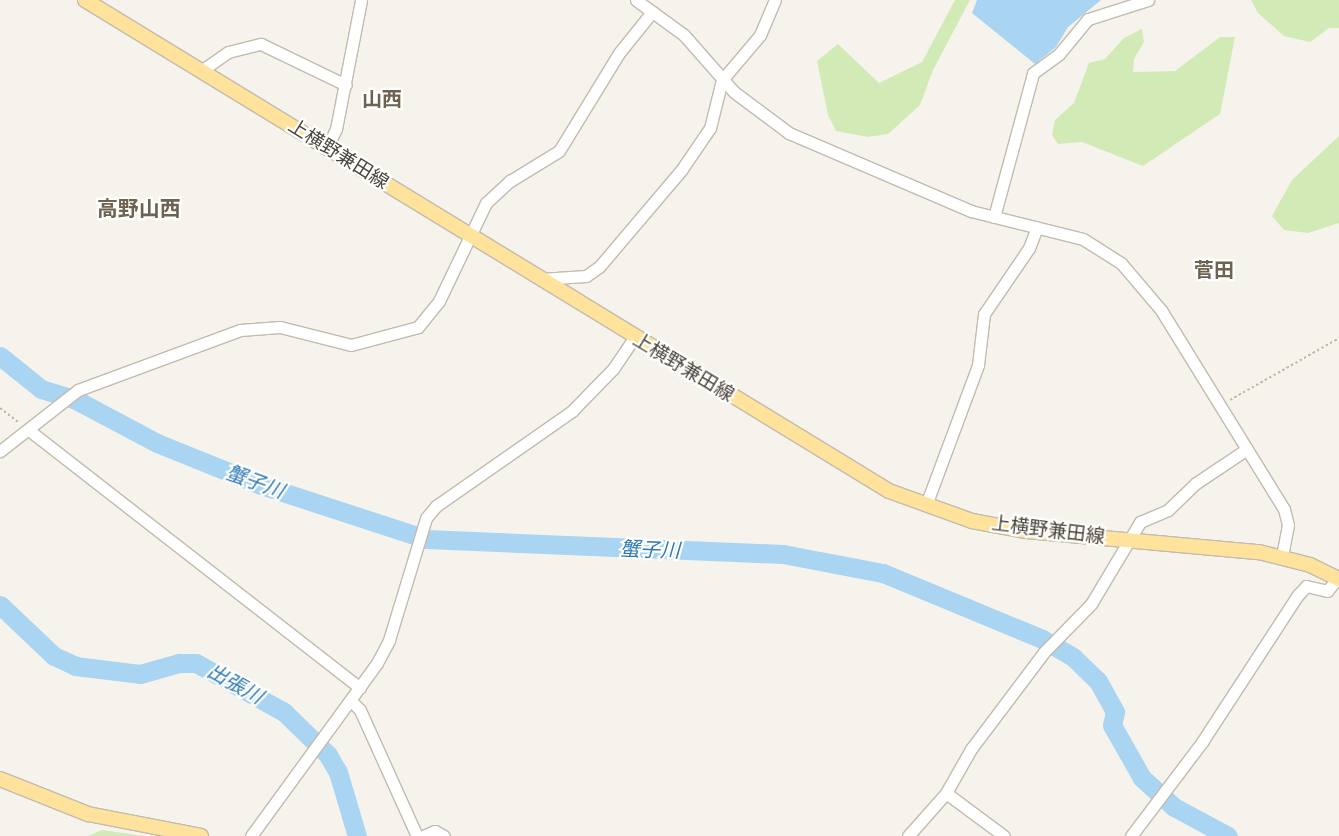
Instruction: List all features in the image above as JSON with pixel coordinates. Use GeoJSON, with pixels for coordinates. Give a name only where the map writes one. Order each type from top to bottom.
{"type":"FeatureCollection","features":[{"type":"Feature","properties":{"kind":"main road","name":"上横野兼田線"},"geometry":{"type":"LineString","coordinates":[[85,0],[855,473],[926,505],[972,521],[1026,532],[1128,540],[1282,556],[1339,578]]}},
{"type":"Feature","properties":{"kind":"main road"},"geometry":{"type":"LineString","coordinates":[[0,779],[88,814],[201,836]]}},
{"type":"Feature","properties":{"kind":"street"},"geometry":{"type":"LineString","coordinates":[[327,148],[346,85],[361,0]]}},
{"type":"Feature","properties":{"kind":"street"},"geometry":{"type":"LineString","coordinates":[[636,0],[684,35],[722,80],[790,133],[924,192],[994,217],[1083,239],[1121,263],[1161,310],[1284,510],[1288,525],[1282,556]]}},
{"type":"Feature","properties":{"kind":"street"},"geometry":{"type":"LineString","coordinates":[[540,279],[586,276],[599,268],[693,156],[710,128],[722,80],[760,34],[775,0]]}},
{"type":"Feature","properties":{"kind":"street"},"geometry":{"type":"LineString","coordinates":[[994,217],[1033,73],[1058,54],[1088,19],[1148,0]]}},
{"type":"Feature","properties":{"kind":"street"},"geometry":{"type":"LineString","coordinates":[[0,452],[30,431],[78,390],[185,348],[257,326],[351,345],[418,326],[438,301],[467,234],[497,190],[559,151],[619,53],[652,12]]}},
{"type":"Feature","properties":{"kind":"street"},"geometry":{"type":"LineString","coordinates":[[201,70],[228,52],[261,44],[346,85]]}},
{"type":"Feature","properties":{"kind":"street"},"geometry":{"type":"LineString","coordinates":[[926,505],[978,365],[984,314],[1037,227]]}},
{"type":"Feature","properties":{"kind":"street"},"geometry":{"type":"LineString","coordinates":[[251,836],[351,701],[389,640],[416,545],[436,506],[572,411],[613,369],[634,338]]}},
{"type":"Feature","properties":{"kind":"street"},"geometry":{"type":"LineString","coordinates":[[30,431],[360,688]]}},
{"type":"Feature","properties":{"kind":"street"},"geometry":{"type":"LineString","coordinates":[[908,836],[946,793],[971,749],[1044,652],[1056,637],[1091,604],[1140,522],[1168,510],[1196,483],[1247,449]]}},
{"type":"Feature","properties":{"kind":"street"},"geometry":{"type":"LineString","coordinates":[[1131,836],[1168,788],[1298,595],[1306,586],[1327,591],[1339,578]]}},
{"type":"Feature","properties":{"kind":"street"},"geometry":{"type":"LineString","coordinates":[[351,701],[360,710],[417,836]]}},
{"type":"Feature","properties":{"kind":"street"},"geometry":{"type":"LineString","coordinates":[[946,793],[1004,836]]}},
{"type":"Feature","properties":{"kind":"street"},"geometry":{"type":"LineString","coordinates":[[423,836],[435,831],[444,836]]}},
{"type":"Feature","properties":{"kind":"path"},"geometry":{"type":"LineString","coordinates":[[1221,406],[1339,338]]}},
{"type":"Feature","properties":{"kind":"path"},"geometry":{"type":"LineString","coordinates":[[0,408],[30,431]]}},
{"type":"Feature","properties":{"kind":"green space"},"geometry":{"type":"Polygon","coordinates":[[[955,0],[970,0],[933,70],[920,105],[888,134],[868,137],[836,131],[828,115],[817,61],[838,44],[879,83],[922,62],[955,0]]]}},
{"type":"Feature","properties":{"kind":"green space"},"geometry":{"type":"Polygon","coordinates":[[[1251,0],[1339,0],[1339,28],[1329,28],[1310,42],[1284,36],[1258,13],[1251,0]]]}},
{"type":"Feature","properties":{"kind":"green space"},"geometry":{"type":"Polygon","coordinates":[[[1142,29],[1144,42],[1134,59],[1133,72],[1175,71],[1220,37],[1235,37],[1220,114],[1143,166],[1082,142],[1058,144],[1052,135],[1055,120],[1074,103],[1089,63],[1105,59],[1124,38],[1142,29]]]}},
{"type":"Feature","properties":{"kind":"green space"},"geometry":{"type":"Polygon","coordinates":[[[1339,136],[1339,223],[1308,233],[1284,230],[1272,216],[1292,180],[1339,136]]]}},
{"type":"Feature","properties":{"kind":"green space"},"geometry":{"type":"Polygon","coordinates":[[[102,830],[144,836],[88,836],[102,830]]]}},
{"type":"Feature","properties":{"kind":"water"},"geometry":{"type":"Polygon","coordinates":[[[977,0],[1101,0],[1068,27],[1056,47],[1035,64],[972,13],[977,0]]]}},
{"type":"Feature","properties":{"kind":"waterway","name":"蟹子川"},"geometry":{"type":"LineString","coordinates":[[0,356],[41,389],[76,400],[157,443],[261,485],[426,539],[783,554],[883,573],[1042,639],[1073,657],[1098,681],[1115,712],[1112,725],[1142,778],[1174,807],[1228,836]]}},
{"type":"Feature","properties":{"kind":"waterway","name":"出張川"},"geometry":{"type":"LineString","coordinates":[[0,605],[54,656],[75,666],[140,674],[179,663],[196,663],[284,712],[328,755],[338,772],[357,836]]}},
{"type":"Feature","properties":{"kind":"district","name":"山西"},"geometry":{"type":"Point","coordinates":[382,99]}},
{"type":"Feature","properties":{"kind":"district","name":"高野山西"},"geometry":{"type":"Point","coordinates":[139,209]}},
{"type":"Feature","properties":{"kind":"district","name":"菅田"},"geometry":{"type":"Point","coordinates":[1214,270]}}]}
